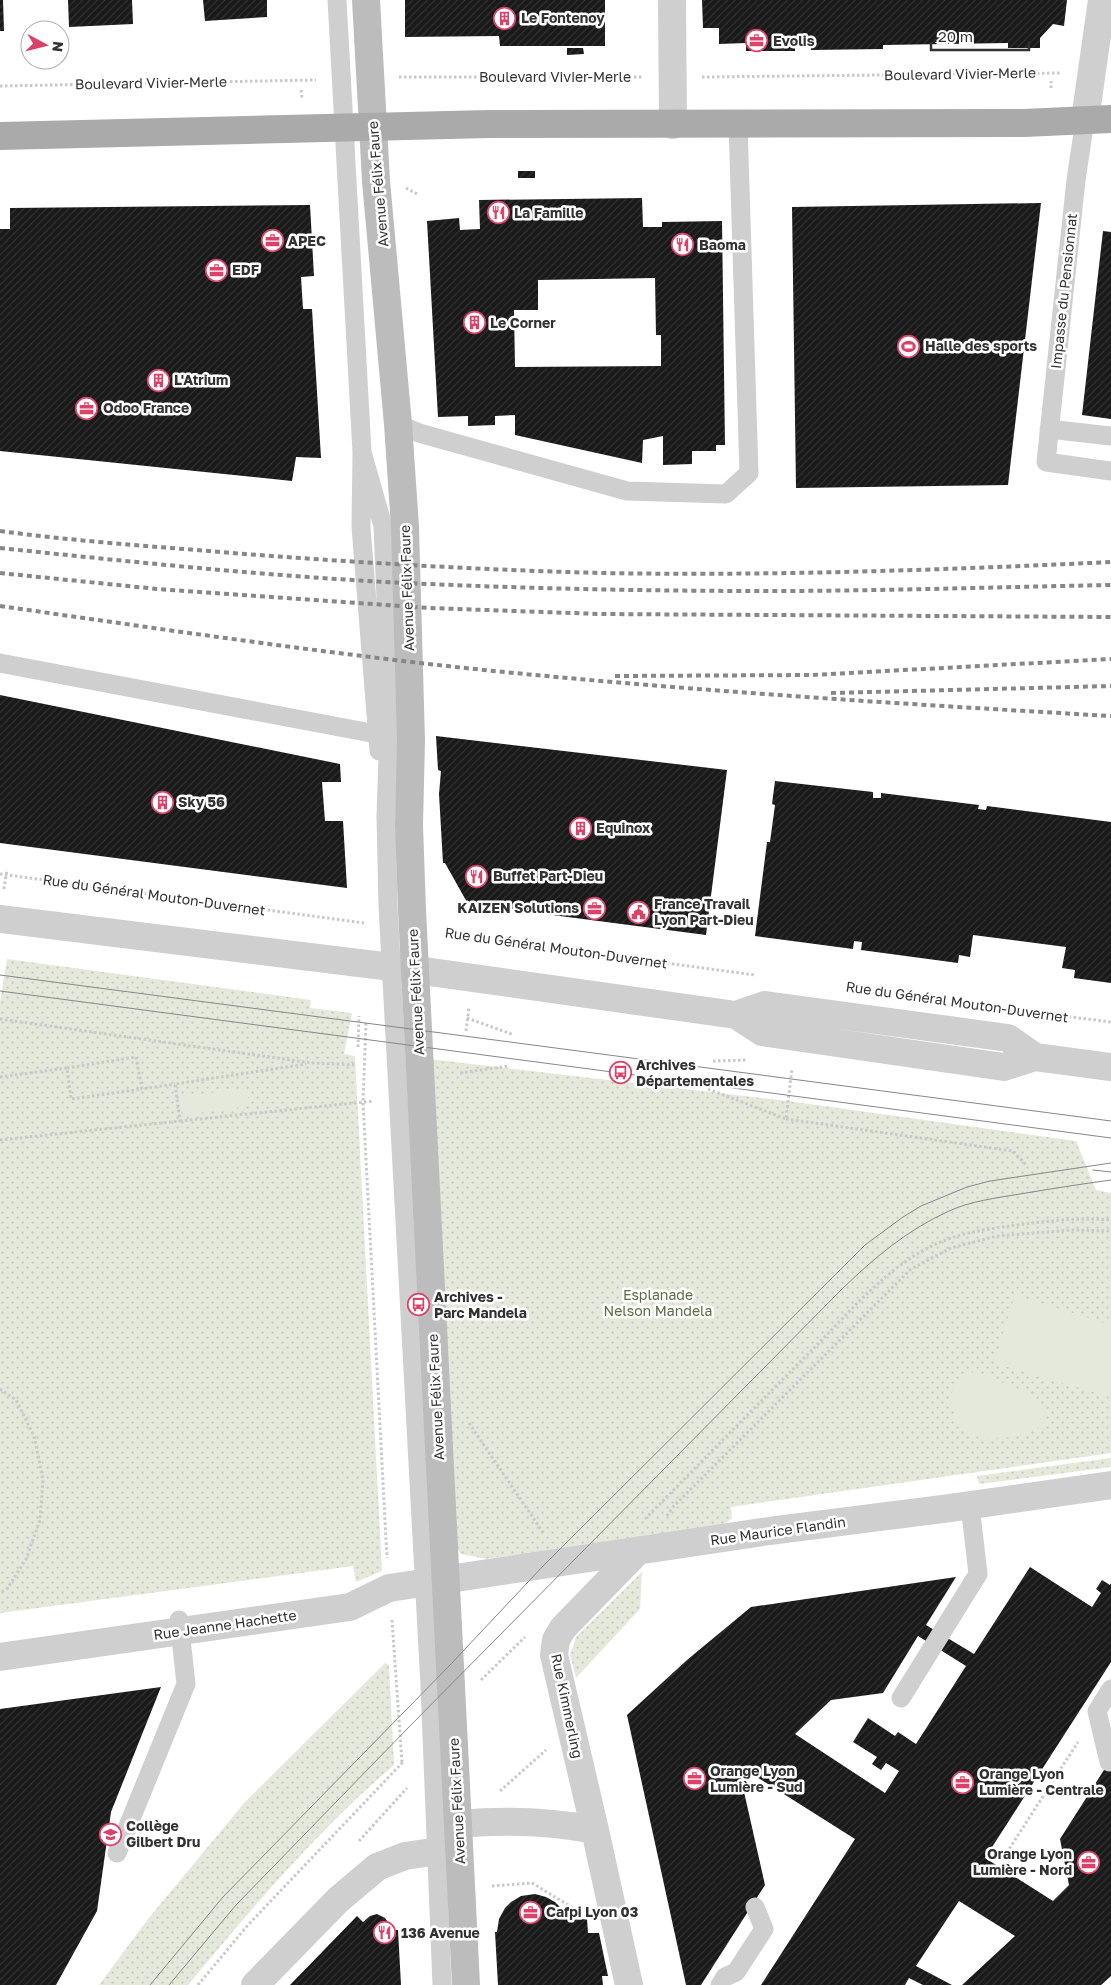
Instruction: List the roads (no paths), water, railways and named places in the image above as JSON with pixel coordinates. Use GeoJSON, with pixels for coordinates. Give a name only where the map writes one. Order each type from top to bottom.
{"type":"FeatureCollection","features":[{"type":"Feature","properties":{"kind":"main road","name":"Avenue Félix Faure"},"geometry":{"type":"LineString","coordinates":[[366,0],[376,181],[398,424],[405,527],[392,737],[409,825],[413,929],[392,967],[435,1582],[452,1711],[451,1841],[466,1985]]}},
{"type":"Feature","properties":{"kind":"main road"},"geometry":{"type":"LineString","coordinates":[[0,136],[489,124],[1014,123],[1098,120]]}},
{"type":"Feature","properties":{"kind":"street"},"geometry":{"type":"LineString","coordinates":[[672,0],[673,125]]}},
{"type":"Feature","properties":{"kind":"street"},"geometry":{"type":"LineString","coordinates":[[1098,120],[1093,70],[1102,0]]}},
{"type":"Feature","properties":{"kind":"street"},"geometry":{"type":"LineString","coordinates":[[0,919],[392,967],[736,1015],[762,1032],[1004,1067],[1035,1057],[1111,1067]]}},
{"type":"Feature","properties":{"kind":"street","name":"Rue Maurice Flandin"},"geometry":{"type":"LineString","coordinates":[[435,1582],[769,1531],[1111,1485]]}},
{"type":"Feature","properties":{"kind":"street","name":"Rue Kimmerling"},"geometry":{"type":"LineString","coordinates":[[629,1985],[554,1655],[556,1640],[563,1628],[637,1552]]}},
{"type":"Feature","properties":{"kind":"street","name":"Rue Jeanne Hachette"},"geometry":{"type":"LineString","coordinates":[[0,1657],[179,1626],[350,1607],[389,1588],[435,1582]]}},
{"type":"Feature","properties":{"kind":"street"},"geometry":{"type":"LineString","coordinates":[[255,1985],[338,1900],[377,1867],[451,1841],[498,1821],[572,1825],[595,1830]]}},
{"type":"Feature","properties":{"kind":"lane","name":"Avenue Félix Faure"},"geometry":{"type":"LineString","coordinates":[[337,0],[362,452],[383,526],[392,737],[386,816],[388,906],[392,967]]}},
{"type":"Feature","properties":{"kind":"lane","name":"Impasse du Pensionnat"},"geometry":{"type":"LineString","coordinates":[[1098,120],[1076,180],[1046,462],[1111,471]]}},
{"type":"Feature","properties":{"kind":"lane"},"geometry":{"type":"LineString","coordinates":[[398,424],[419,433],[627,490],[726,494],[749,473],[738,124]]}},
{"type":"Feature","properties":{"kind":"lane"},"geometry":{"type":"LineString","coordinates":[[1049,429],[1111,436]]}},
{"type":"Feature","properties":{"kind":"lane"},"geometry":{"type":"LineString","coordinates":[[0,663],[392,737]]}},
{"type":"Feature","properties":{"kind":"lane"},"geometry":{"type":"LineString","coordinates":[[900,1698],[978,1574],[970,1505]]}},
{"type":"Feature","properties":{"kind":"lane","name":"Avenue Félix Faure"},"geometry":{"type":"LineString","coordinates":[[435,1582],[431,1732],[451,1841],[442,1985]]}},
{"type":"Feature","properties":{"kind":"lane"},"geometry":{"type":"LineString","coordinates":[[117,1853],[186,1684],[179,1626]]}},
{"type":"Feature","properties":{"kind":"lane"},"geometry":{"type":"LineString","coordinates":[[1109,1762],[1097,1712],[1111,1689]]}},
{"type":"Feature","properties":{"kind":"lane"},"geometry":{"type":"LineString","coordinates":[[720,1985],[725,1977],[736,1979],[764,1929],[755,1906]]}},
{"type":"Feature","properties":{"kind":"tram line"},"geometry":{"type":"LineString","coordinates":[[0,975],[1111,1121]]}},
{"type":"Feature","properties":{"kind":"tram line"},"geometry":{"type":"LineString","coordinates":[[0,991],[1111,1138]]}},
{"type":"Feature","properties":{"kind":"tram line"},"geometry":{"type":"LineString","coordinates":[[150,1985],[223,1897],[450,1665],[544,1565],[865,1245],[921,1206],[967,1187],[990,1181],[1111,1163]]}},
{"type":"Feature","properties":{"kind":"tram line"},"geometry":{"type":"LineString","coordinates":[[1093,1170],[1111,1172]]}},
{"type":"Feature","properties":{"kind":"tram line"},"geometry":{"type":"LineString","coordinates":[[169,1985],[236,1905],[407,1729],[841,1290],[866,1267],[905,1236],[949,1211],[984,1200],[1111,1180]]}},
{"type":"Feature","properties":{"kind":"railway"},"geometry":{"type":"LineString","coordinates":[[0,531],[91,541],[290,557],[468,568],[602,573],[857,572],[1111,562]]}},
{"type":"Feature","properties":{"kind":"railway"},"geometry":{"type":"LineString","coordinates":[[0,548],[268,574],[514,587],[770,591],[1111,585]]}},
{"type":"Feature","properties":{"kind":"railway"},"geometry":{"type":"LineString","coordinates":[[0,573],[157,589],[429,608],[600,614],[1111,617]]}},
{"type":"Feature","properties":{"kind":"railway"},"geometry":{"type":"LineString","coordinates":[[0,606],[181,632],[484,670],[798,696],[1111,716]]}},
{"type":"Feature","properties":{"kind":"railway"},"geometry":{"type":"LineString","coordinates":[[615,676],[811,675],[1111,659]]}},
{"type":"Feature","properties":{"kind":"railway"},"geometry":{"type":"LineString","coordinates":[[831,693],[1111,686]]}},
{"type":"Feature","properties":{"kind":"place","name":"Le Fontenoy"},"geometry":{"type":"Point","coordinates":[505,18]}},
{"type":"Feature","properties":{"kind":"place","name":"Evolis"},"geometry":{"type":"Point","coordinates":[757,41]}},
{"type":"Feature","properties":{"kind":"place","name":"La Famille"},"geometry":{"type":"Point","coordinates":[498,213]}},
{"type":"Feature","properties":{"kind":"place","name":"APEC"},"geometry":{"type":"Point","coordinates":[272,241]}},
{"type":"Feature","properties":{"kind":"place","name":"Baoma"},"geometry":{"type":"Point","coordinates":[683,245]}},
{"type":"Feature","properties":{"kind":"place","name":"EDF"},"geometry":{"type":"Point","coordinates":[216,270]}},
{"type":"Feature","properties":{"kind":"place","name":"Le Corner"},"geometry":{"type":"Point","coordinates":[474,323]}},
{"type":"Feature","properties":{"kind":"place","name":"Halle des sports"},"geometry":{"type":"Point","coordinates":[909,346]}},
{"type":"Feature","properties":{"kind":"place","name":"L'Atrium"},"geometry":{"type":"Point","coordinates":[158,380]}},
{"type":"Feature","properties":{"kind":"place","name":"Odoo France"},"geometry":{"type":"Point","coordinates":[87,408]}},
{"type":"Feature","properties":{"kind":"place","name":"Sky 56"},"geometry":{"type":"Point","coordinates":[162,802]}},
{"type":"Feature","properties":{"kind":"place","name":"Equinox"},"geometry":{"type":"Point","coordinates":[580,828]}},
{"type":"Feature","properties":{"kind":"place","name":"Buffet Part-Dieu"},"geometry":{"type":"Point","coordinates":[477,876]}},
{"type":"Feature","properties":{"kind":"place","name":"KAIZEN Solutions"},"geometry":{"type":"Point","coordinates":[595,908]}},
{"type":"Feature","properties":{"kind":"place","name":"France Travail Lyon Part-Dieu"},"geometry":{"type":"Point","coordinates":[638,912]}},
{"type":"Feature","properties":{"kind":"place","name":"Archives Départementales"},"geometry":{"type":"Point","coordinates":[620,1073]}},
{"type":"Feature","properties":{"kind":"place","name":"Archives - Parc Mandela"},"geometry":{"type":"Point","coordinates":[418,1305]}},
{"type":"Feature","properties":{"kind":"place","name":"Orange Lyon Lumière - Sud"},"geometry":{"type":"Point","coordinates":[694,1779]}},
{"type":"Feature","properties":{"kind":"place","name":"Orange Lyon Lumière - Centrale"},"geometry":{"type":"Point","coordinates":[963,1782]}},
{"type":"Feature","properties":{"kind":"place","name":"Collège Gilbert Dru"},"geometry":{"type":"Point","coordinates":[110,1834]}},
{"type":"Feature","properties":{"kind":"place","name":"Orange Lyon Lumière - Nord"},"geometry":{"type":"Point","coordinates":[1088,1862]}},
{"type":"Feature","properties":{"kind":"place","name":"Cafpi Lyon 03"},"geometry":{"type":"Point","coordinates":[530,1912]}},
{"type":"Feature","properties":{"kind":"place","name":"136 Avenue"},"geometry":{"type":"Point","coordinates":[385,1933]}},
{"type":"Feature","properties":{"kind":"park label","name":"Esplanade Nelson Mandela"},"geometry":{"type":"Point","coordinates":[658,1304]}}]}
